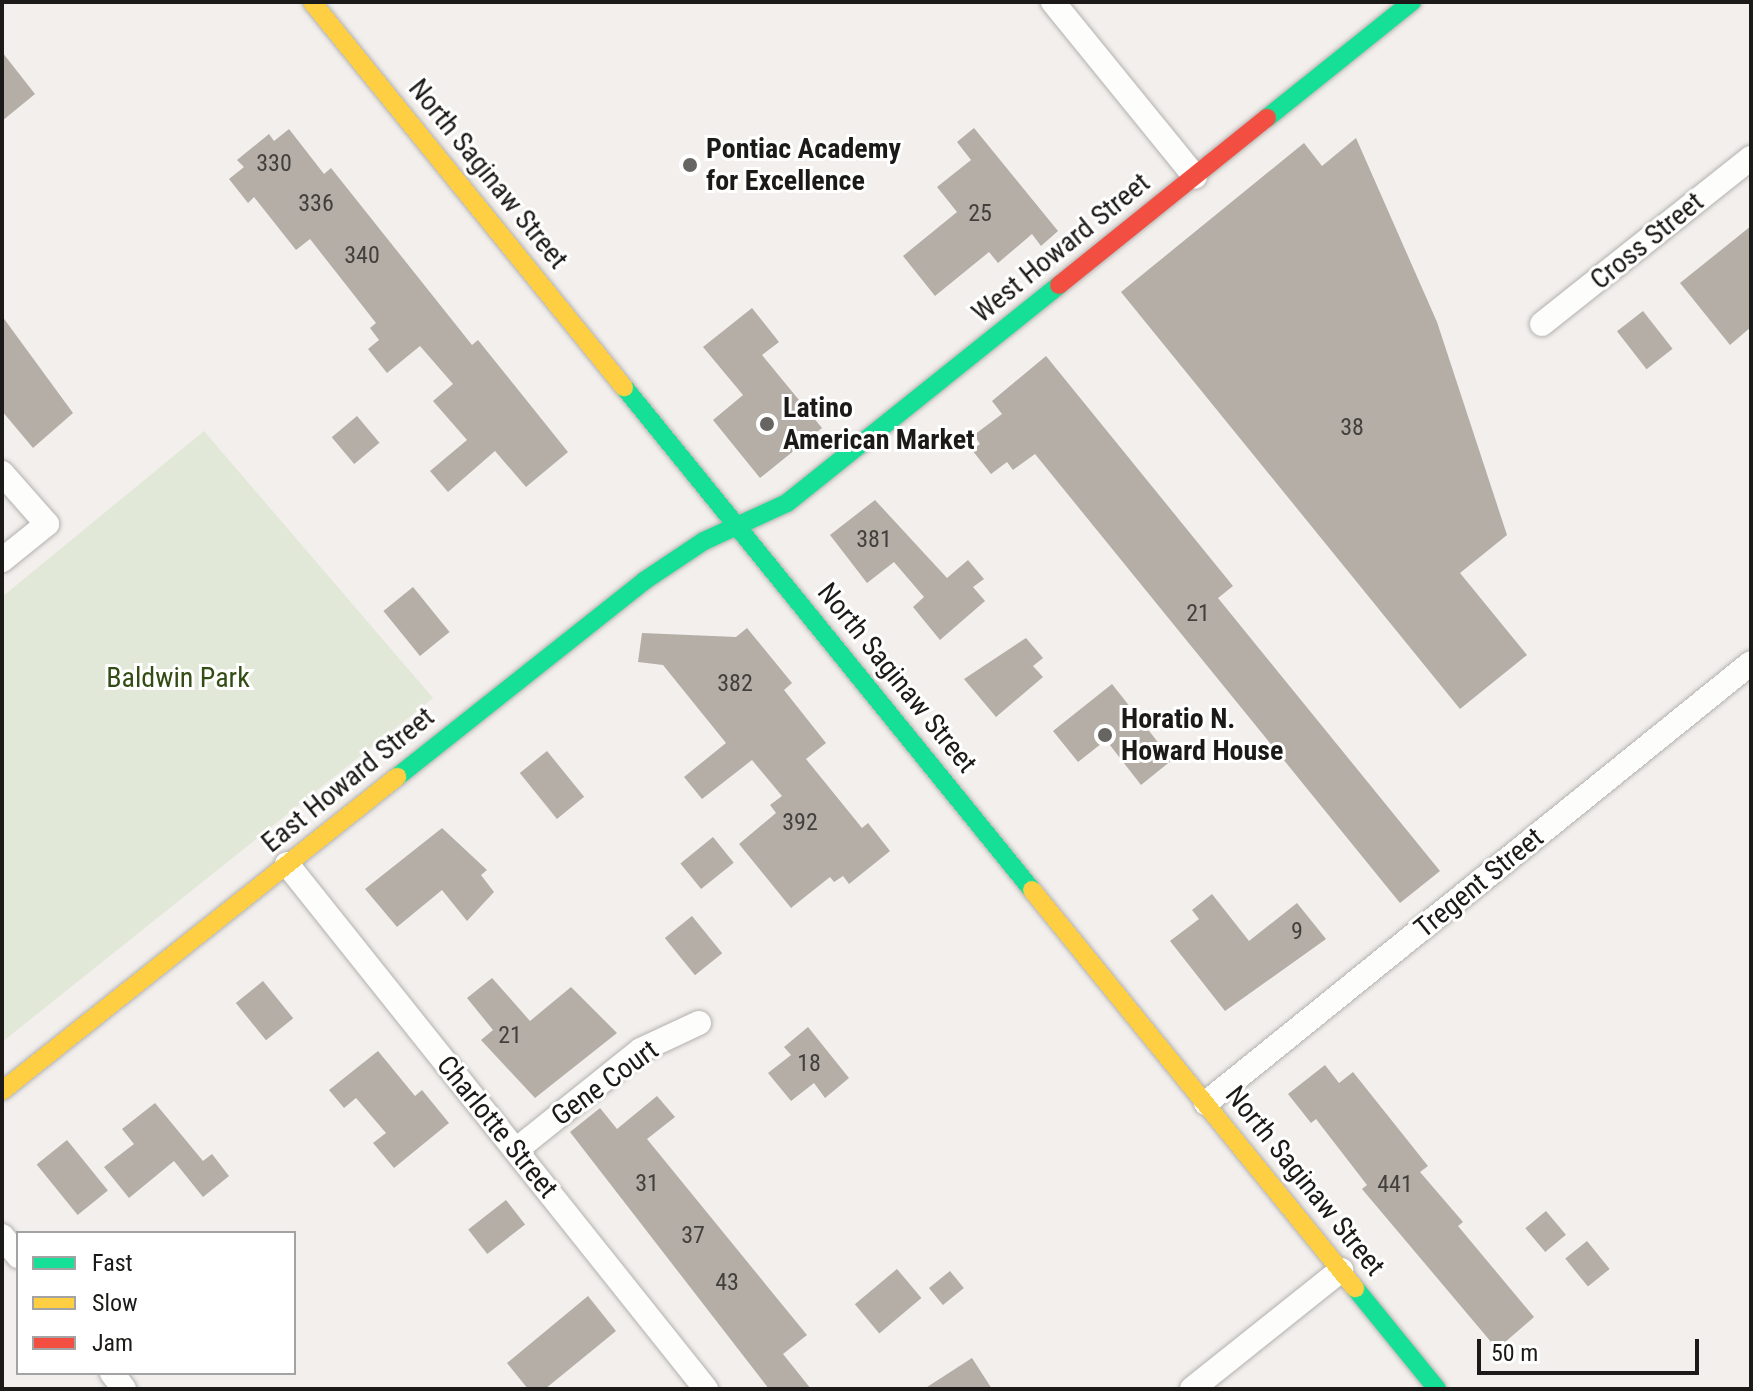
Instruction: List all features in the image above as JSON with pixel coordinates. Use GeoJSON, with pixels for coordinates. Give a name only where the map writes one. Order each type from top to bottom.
{"type":"FeatureCollection","features":[{"type":"Feature","properties":{"kind":"street","name":"North Saginaw Street"},"geometry":{"type":"LineString","coordinates":[[312,2],[1437,1389]]}},
{"type":"Feature","properties":{"kind":"street"},"geometry":{"type":"LineString","coordinates":[[1053,2],[1195,177]]}},
{"type":"Feature","properties":{"kind":"street","name":"West Howard Street"},"geometry":{"type":"LineString","coordinates":[[738,526],[783,506],[1412,2]]}},
{"type":"Feature","properties":{"kind":"street","name":"Cross Street"},"geometry":{"type":"LineString","coordinates":[[1542,324],[1751,158]]}},
{"type":"Feature","properties":{"kind":"street"},"geometry":{"type":"LineString","coordinates":[[2,473],[47,524],[2,560]]}},
{"type":"Feature","properties":{"kind":"street","name":"East Howard Street"},"geometry":{"type":"LineString","coordinates":[[2,1091],[609,607],[697,545],[738,526]]}},
{"type":"Feature","properties":{"kind":"street","name":"Tregent Street"},"geometry":{"type":"LineString","coordinates":[[1206,1103],[1751,663]]}},
{"type":"Feature","properties":{"kind":"street","name":"Charlotte Street"},"geometry":{"type":"LineString","coordinates":[[287,864],[706,1389]]}},
{"type":"Feature","properties":{"kind":"street","name":"Gene Court"},"geometry":{"type":"LineString","coordinates":[[516,1150],[641,1050],[699,1023]]}},
{"type":"Feature","properties":{"kind":"street"},"geometry":{"type":"LineString","coordinates":[[2,1236],[16,1254]]}},
{"type":"Feature","properties":{"kind":"street"},"geometry":{"type":"LineString","coordinates":[[1192,1389],[1341,1270]]}},
{"type":"Feature","properties":{"kind":"green space","name":"Baldwin Park"},"geometry":{"type":"Polygon","coordinates":[[[204,431],[433,698],[2,1042],[2,597],[204,431]]]}},
{"type":"Feature","properties":{"kind":"building"},"geometry":{"type":"Polygon","coordinates":[[[2,52],[35,94],[2,121],[2,52]]]}},
{"type":"Feature","properties":{"kind":"building"},"geometry":{"type":"Polygon","coordinates":[[[974,128],[1058,231],[1041,246],[1032,234],[998,263],[989,252],[935,296],[903,256],[957,212],[937,187],[971,160],[957,142],[974,128]]]}},
{"type":"Feature","properties":{"kind":"building"},"geometry":{"type":"Polygon","coordinates":[[[289,129],[324,174],[331,168],[472,345],[478,340],[568,452],[526,487],[495,451],[448,492],[430,471],[467,440],[433,401],[453,384],[420,346],[387,373],[368,349],[379,340],[370,328],[376,323],[310,239],[296,250],[254,197],[248,203],[229,179],[244,167],[237,160],[269,134],[274,141],[289,129]]]}},
{"type":"Feature","properties":{"kind":"building"},"geometry":{"type":"Polygon","coordinates":[[[1356,138],[1437,322],[1507,535],[1460,573],[1527,655],[1460,709],[1121,292],[1304,143],[1322,166],[1356,138]]]}},
{"type":"Feature","properties":{"kind":"building"},"geometry":{"type":"Polygon","coordinates":[[[1751,226],[1751,327],[1730,345],[1680,283],[1751,226]]]}},
{"type":"Feature","properties":{"kind":"building","name":"Latino American Market"},"geometry":{"type":"Polygon","coordinates":[[[752,308],[779,342],[762,355],[822,428],[760,478],[713,420],[743,395],[703,347],[752,308]]]}},
{"type":"Feature","properties":{"kind":"building"},"geometry":{"type":"Polygon","coordinates":[[[1643,311],[1673,349],[1647,369],[1617,331],[1643,311]]]}},
{"type":"Feature","properties":{"kind":"building"},"geometry":{"type":"Polygon","coordinates":[[[2,316],[73,413],[33,448],[2,411],[2,316]]]}},
{"type":"Feature","properties":{"kind":"building"},"geometry":{"type":"Polygon","coordinates":[[[1046,356],[1233,586],[1218,598],[1440,871],[1400,903],[1035,454],[1013,470],[1007,462],[991,474],[972,450],[980,444],[974,435],[1002,414],[992,401],[1046,356]]]}},
{"type":"Feature","properties":{"kind":"building"},"geometry":{"type":"Polygon","coordinates":[[[357,416],[379,443],[354,464],[332,437],[357,416]]]}},
{"type":"Feature","properties":{"kind":"building"},"geometry":{"type":"Polygon","coordinates":[[[875,500],[947,578],[968,560],[984,579],[973,587],[985,601],[940,640],[913,607],[924,597],[894,562],[867,583],[830,535],[875,500]]]}},
{"type":"Feature","properties":{"kind":"building"},"geometry":{"type":"Polygon","coordinates":[[[413,587],[450,632],[420,656],[383,611],[413,587]]]}},
{"type":"Feature","properties":{"kind":"building"},"geometry":{"type":"Polygon","coordinates":[[[747,628],[792,683],[784,690],[826,743],[806,759],[862,828],[868,823],[890,851],[849,884],[843,876],[834,882],[830,877],[791,908],[739,844],[776,813],[770,805],[782,796],[752,760],[702,799],[684,777],[726,743],[663,665],[638,662],[642,633],[736,637],[747,628]]]}},
{"type":"Feature","properties":{"kind":"building"},"geometry":{"type":"Polygon","coordinates":[[[1026,638],[1043,658],[1033,666],[1043,677],[996,717],[964,679],[1026,638]]]}},
{"type":"Feature","properties":{"kind":"building","name":"Horatio N. Howard House"},"geometry":{"type":"Polygon","coordinates":[[[1112,684],[1172,760],[1141,785],[1106,740],[1078,762],[1053,731],[1112,684]]]}},
{"type":"Feature","properties":{"kind":"building"},"geometry":{"type":"Polygon","coordinates":[[[547,751],[584,797],[557,819],[520,773],[547,751]]]}},
{"type":"Feature","properties":{"kind":"building"},"geometry":{"type":"Polygon","coordinates":[[[442,828],[487,870],[481,875],[494,892],[467,921],[442,890],[397,927],[365,889],[442,828]]]}},
{"type":"Feature","properties":{"kind":"building"},"geometry":{"type":"Polygon","coordinates":[[[713,837],[734,863],[701,889],[680,863],[713,837]]]}},
{"type":"Feature","properties":{"kind":"building"},"geometry":{"type":"Polygon","coordinates":[[[1212,894],[1249,941],[1297,903],[1326,939],[1225,1011],[1170,941],[1199,919],[1192,910],[1212,894]]]}},
{"type":"Feature","properties":{"kind":"building"},"geometry":{"type":"Polygon","coordinates":[[[692,916],[722,953],[695,975],[665,938],[692,916]]]}},
{"type":"Feature","properties":{"kind":"building"},"geometry":{"type":"Polygon","coordinates":[[[492,978],[530,1021],[571,987],[617,1033],[535,1098],[481,1040],[493,1030],[467,998],[492,978]]]}},
{"type":"Feature","properties":{"kind":"building"},"geometry":{"type":"Polygon","coordinates":[[[263,981],[293,1018],[266,1040],[236,1003],[263,981]]]}},
{"type":"Feature","properties":{"kind":"building"},"geometry":{"type":"Polygon","coordinates":[[[808,1027],[849,1078],[825,1098],[814,1083],[791,1101],[768,1073],[791,1055],[784,1047],[808,1027]]]}},
{"type":"Feature","properties":{"kind":"building"},"geometry":{"type":"Polygon","coordinates":[[[378,1051],[415,1096],[422,1090],[449,1123],[394,1168],[373,1143],[386,1133],[356,1098],[344,1108],[329,1090],[378,1051]]]}},
{"type":"Feature","properties":{"kind":"building"},"geometry":{"type":"Polygon","coordinates":[[[1325,1065],[1339,1083],[1353,1072],[1428,1166],[1420,1172],[1463,1222],[1458,1226],[1534,1317],[1497,1349],[1362,1189],[1367,1185],[1316,1119],[1311,1123],[1288,1094],[1325,1065]]]}},
{"type":"Feature","properties":{"kind":"building"},"geometry":{"type":"Polygon","coordinates":[[[657,1096],[675,1117],[647,1139],[807,1335],[783,1354],[811,1389],[769,1389],[570,1132],[600,1108],[617,1129],[657,1096]]]}},
{"type":"Feature","properties":{"kind":"building"},"geometry":{"type":"Polygon","coordinates":[[[155,1103],[203,1161],[212,1154],[229,1176],[203,1197],[174,1161],[129,1198],[104,1167],[134,1144],[122,1129],[155,1103]]]}},
{"type":"Feature","properties":{"kind":"building"},"geometry":{"type":"Polygon","coordinates":[[[67,1140],[108,1191],[78,1215],[37,1165],[67,1140]]]}},
{"type":"Feature","properties":{"kind":"building"},"geometry":{"type":"Polygon","coordinates":[[[506,1200],[525,1224],[487,1254],[468,1230],[506,1200]]]}},
{"type":"Feature","properties":{"kind":"building"},"geometry":{"type":"Polygon","coordinates":[[[1546,1211],[1566,1235],[1545,1252],[1525,1228],[1546,1211]]]}},
{"type":"Feature","properties":{"kind":"building"},"geometry":{"type":"Polygon","coordinates":[[[1587,1241],[1610,1269],[1588,1287],[1565,1259],[1587,1241]]]}},
{"type":"Feature","properties":{"kind":"building"},"geometry":{"type":"Polygon","coordinates":[[[897,1269],[921,1298],[879,1333],[855,1304],[897,1269]]]}},
{"type":"Feature","properties":{"kind":"building"},"geometry":{"type":"Polygon","coordinates":[[[950,1271],[964,1288],[943,1305],[929,1288],[950,1271]]]}},
{"type":"Feature","properties":{"kind":"building"},"geometry":{"type":"Polygon","coordinates":[[[588,1296],[616,1331],[545,1389],[528,1389],[507,1363],[588,1296]]]}},
{"type":"Feature","properties":{"kind":"building"},"geometry":{"type":"Polygon","coordinates":[[[972,1358],[992,1389],[924,1389],[972,1358]]]}},
{"type":"Feature","properties":{"kind":"traffic: fast"},"geometry":{"type":"LineString","coordinates":[[1267,118],[1412,2]]}},
{"type":"Feature","properties":{"kind":"traffic: fast"},"geometry":{"type":"LineString","coordinates":[[397,777],[644,581],[704,541],[787,503],[1059,285]]}},
{"type":"Feature","properties":{"kind":"traffic: fast"},"geometry":{"type":"LineString","coordinates":[[624,387],[1032,890]]}},
{"type":"Feature","properties":{"kind":"traffic: fast"},"geometry":{"type":"LineString","coordinates":[[1355,1288],[1437,1389]]}},
{"type":"Feature","properties":{"kind":"traffic: slow"},"geometry":{"type":"LineString","coordinates":[[312,2],[624,387]]}},
{"type":"Feature","properties":{"kind":"traffic: slow"},"geometry":{"type":"LineString","coordinates":[[2,1091],[397,777]]}},
{"type":"Feature","properties":{"kind":"traffic: slow"},"geometry":{"type":"LineString","coordinates":[[1032,890],[1355,1288]]}},
{"type":"Feature","properties":{"kind":"traffic: jam"},"geometry":{"type":"LineString","coordinates":[[1059,285],[1267,118]]}},
{"type":"Feature","properties":{"kind":"place","name":"Pontiac Academy for Excellence"},"geometry":{"type":"Point","coordinates":[690,165]}},
{"type":"Feature","properties":{"kind":"place","name":"Latino American Market"},"geometry":{"type":"Point","coordinates":[767,424]}},
{"type":"Feature","properties":{"kind":"place","name":"Horatio N. Howard House"},"geometry":{"type":"Point","coordinates":[1105,735]}}]}
